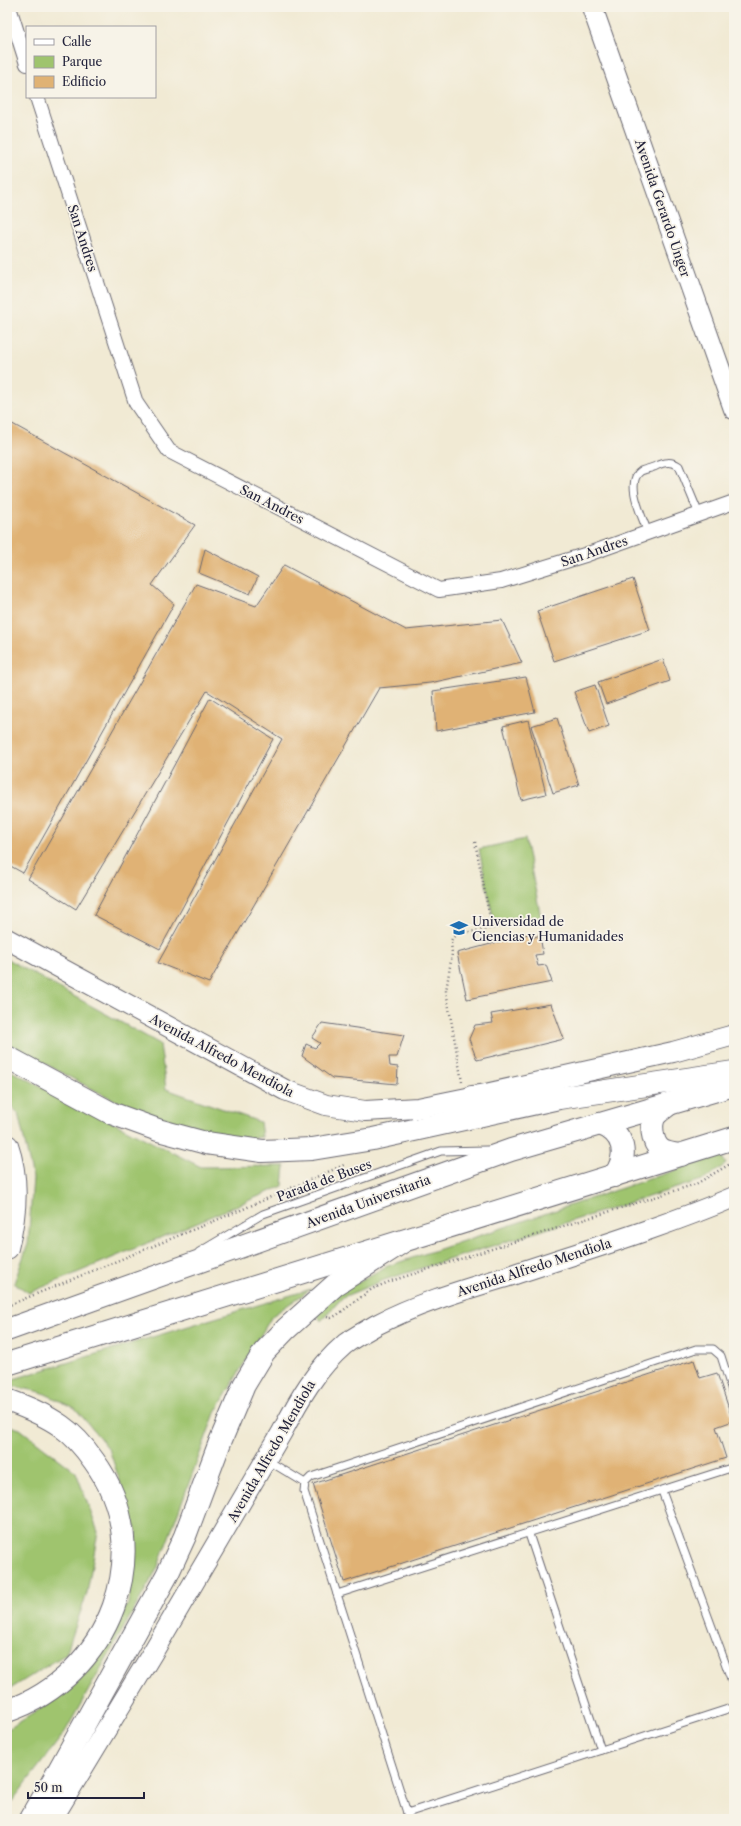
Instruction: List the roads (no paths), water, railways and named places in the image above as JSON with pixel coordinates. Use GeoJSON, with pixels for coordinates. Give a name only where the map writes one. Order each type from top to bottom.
{"type":"FeatureCollection","features":[{"type":"Feature","properties":{"kind":"main road"},"geometry":{"type":"LineString","coordinates":[[7,1056],[112,1113],[158,1130],[206,1143],[262,1151],[312,1149],[366,1140],[559,1098],[734,1072]]}},
{"type":"Feature","properties":{"kind":"main road","name":"Avenida Universitaria"},"geometry":{"type":"LineString","coordinates":[[7,1330],[511,1150],[734,1085]]}},
{"type":"Feature","properties":{"kind":"main road"},"geometry":{"type":"LineString","coordinates":[[469,1098],[554,1092],[598,1092]]}},
{"type":"Feature","properties":{"kind":"main road"},"geometry":{"type":"LineString","coordinates":[[670,1104],[654,1117],[652,1124],[653,1134],[659,1148],[665,1152],[681,1155]]}},
{"type":"Feature","properties":{"kind":"main road"},"geometry":{"type":"LineString","coordinates":[[600,1124],[618,1135],[621,1142],[622,1159],[620,1167],[614,1176]]}},
{"type":"Feature","properties":{"kind":"main road"},"geometry":{"type":"LineString","coordinates":[[7,1364],[734,1138]]}},
{"type":"Feature","properties":{"kind":"main road"},"geometry":{"type":"LineString","coordinates":[[7,1146],[16,1182],[14,1217],[7,1248]]}},
{"type":"Feature","properties":{"kind":"main road"},"geometry":{"type":"LineString","coordinates":[[31,1819],[167,1575],[185,1536],[220,1442],[244,1385],[264,1352],[286,1329],[335,1285],[404,1241]]}},
{"type":"Feature","properties":{"kind":"main road"},"geometry":{"type":"LineString","coordinates":[[7,1400],[37,1411],[62,1426],[82,1445],[102,1472],[115,1498],[124,1534],[123,1570],[113,1610],[100,1638],[78,1666],[46,1694],[23,1706],[7,1711]]}},
{"type":"Feature","properties":{"kind":"street"},"geometry":{"type":"LineString","coordinates":[[8,7],[26,61]]}},
{"type":"Feature","properties":{"kind":"street","name":"Avenida Gerardo Unger"},"geometry":{"type":"LineString","coordinates":[[592,7],[734,409]]}},
{"type":"Feature","properties":{"kind":"street","name":"San Andres"},"geometry":{"type":"LineString","coordinates":[[38,98],[136,403],[169,451],[439,590],[501,581],[648,533],[734,502]]}},
{"type":"Feature","properties":{"kind":"street","name":"Avenida Alfredo Mendiola"},"geometry":{"type":"LineString","coordinates":[[7,939],[285,1090],[326,1105],[365,1111],[418,1108],[469,1098],[673,1052],[734,1034]]}},
{"type":"Feature","properties":{"kind":"street","name":"Avenida Alfredo Mendiola"},"geometry":{"type":"LineString","coordinates":[[52,1819],[153,1652],[266,1460],[300,1397],[321,1367],[346,1343],[395,1315],[428,1302],[699,1212],[734,1197]]}},
{"type":"Feature","properties":{"kind":"lane"},"geometry":{"type":"LineString","coordinates":[[648,533],[635,497],[634,488],[636,478],[641,472],[664,463],[674,462],[679,466],[699,514]]}},
{"type":"Feature","properties":{"kind":"lane"},"geometry":{"type":"LineString","coordinates":[[734,1397],[721,1356],[713,1349],[696,1349],[311,1477],[305,1483],[304,1491],[408,1816],[601,1750],[734,1707]]}},
{"type":"Feature","properties":{"kind":"lane"},"geometry":{"type":"LineString","coordinates":[[266,1460],[305,1483]]}},
{"type":"Feature","properties":{"kind":"lane"},"geometry":{"type":"LineString","coordinates":[[337,1594],[529,1534],[734,1467]]}},
{"type":"Feature","properties":{"kind":"lane"},"geometry":{"type":"LineString","coordinates":[[662,1491],[734,1687]]}},
{"type":"Feature","properties":{"kind":"lane"},"geometry":{"type":"LineString","coordinates":[[529,1534],[601,1750]]}},
{"type":"Feature","properties":{"kind":"place","name":"Universidad de Ciencias y Humanidades"},"geometry":{"type":"Point","coordinates":[459,928]}}]}
